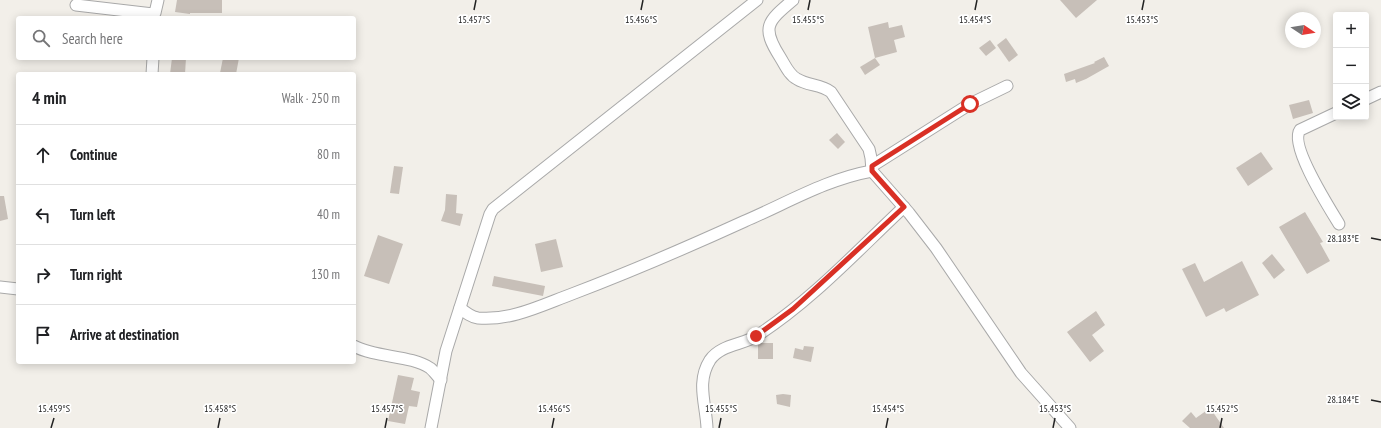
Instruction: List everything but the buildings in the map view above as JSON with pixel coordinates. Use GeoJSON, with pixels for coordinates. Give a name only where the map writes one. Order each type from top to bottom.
{"type":"FeatureCollection","features":[{"type":"Feature","properties":{"kind":"street"},"geometry":{"type":"LineString","coordinates":[[76,5],[155,15],[158,0]]}},
{"type":"Feature","properties":{"kind":"street"},"geometry":{"type":"LineString","coordinates":[[431,428],[446,350],[490,214],[493,209],[757,0]]}},
{"type":"Feature","properties":{"kind":"street"},"geometry":{"type":"LineString","coordinates":[[793,0],[774,16],[770,23],[768,36],[792,76],[796,79],[826,88],[831,92],[869,149],[872,168],[936,248],[1022,373],[1070,428]]}},
{"type":"Feature","properties":{"kind":"street"},"geometry":{"type":"LineString","coordinates":[[152,72],[153,60]]}},
{"type":"Feature","properties":{"kind":"street"},"geometry":{"type":"LineString","coordinates":[[460,308],[478,318],[499,317],[528,311],[583,290],[826,185],[872,168],[970,104],[1007,86]]}},
{"type":"Feature","properties":{"kind":"street"},"geometry":{"type":"LineString","coordinates":[[1369,98],[1381,92]]}},
{"type":"Feature","properties":{"kind":"street"},"geometry":{"type":"LineString","coordinates":[[1333,114],[1300,130],[1297,136],[1306,167],[1339,224]]}},
{"type":"Feature","properties":{"kind":"street"},"geometry":{"type":"LineString","coordinates":[[707,428],[701,383],[711,359],[734,344],[756,336],[793,309],[904,207]]}},
{"type":"Feature","properties":{"kind":"street"},"geometry":{"type":"LineString","coordinates":[[0,287],[16,289]]}},
{"type":"Feature","properties":{"kind":"street"},"geometry":{"type":"LineString","coordinates":[[356,347],[364,351],[420,364],[430,368],[441,380]]}},
{"type":"Feature","properties":{"kind":"route"},"geometry":{"type":"LineString","coordinates":[[756,336],[793,309],[904,207],[872,171],[872,166],[970,104]]}}]}
